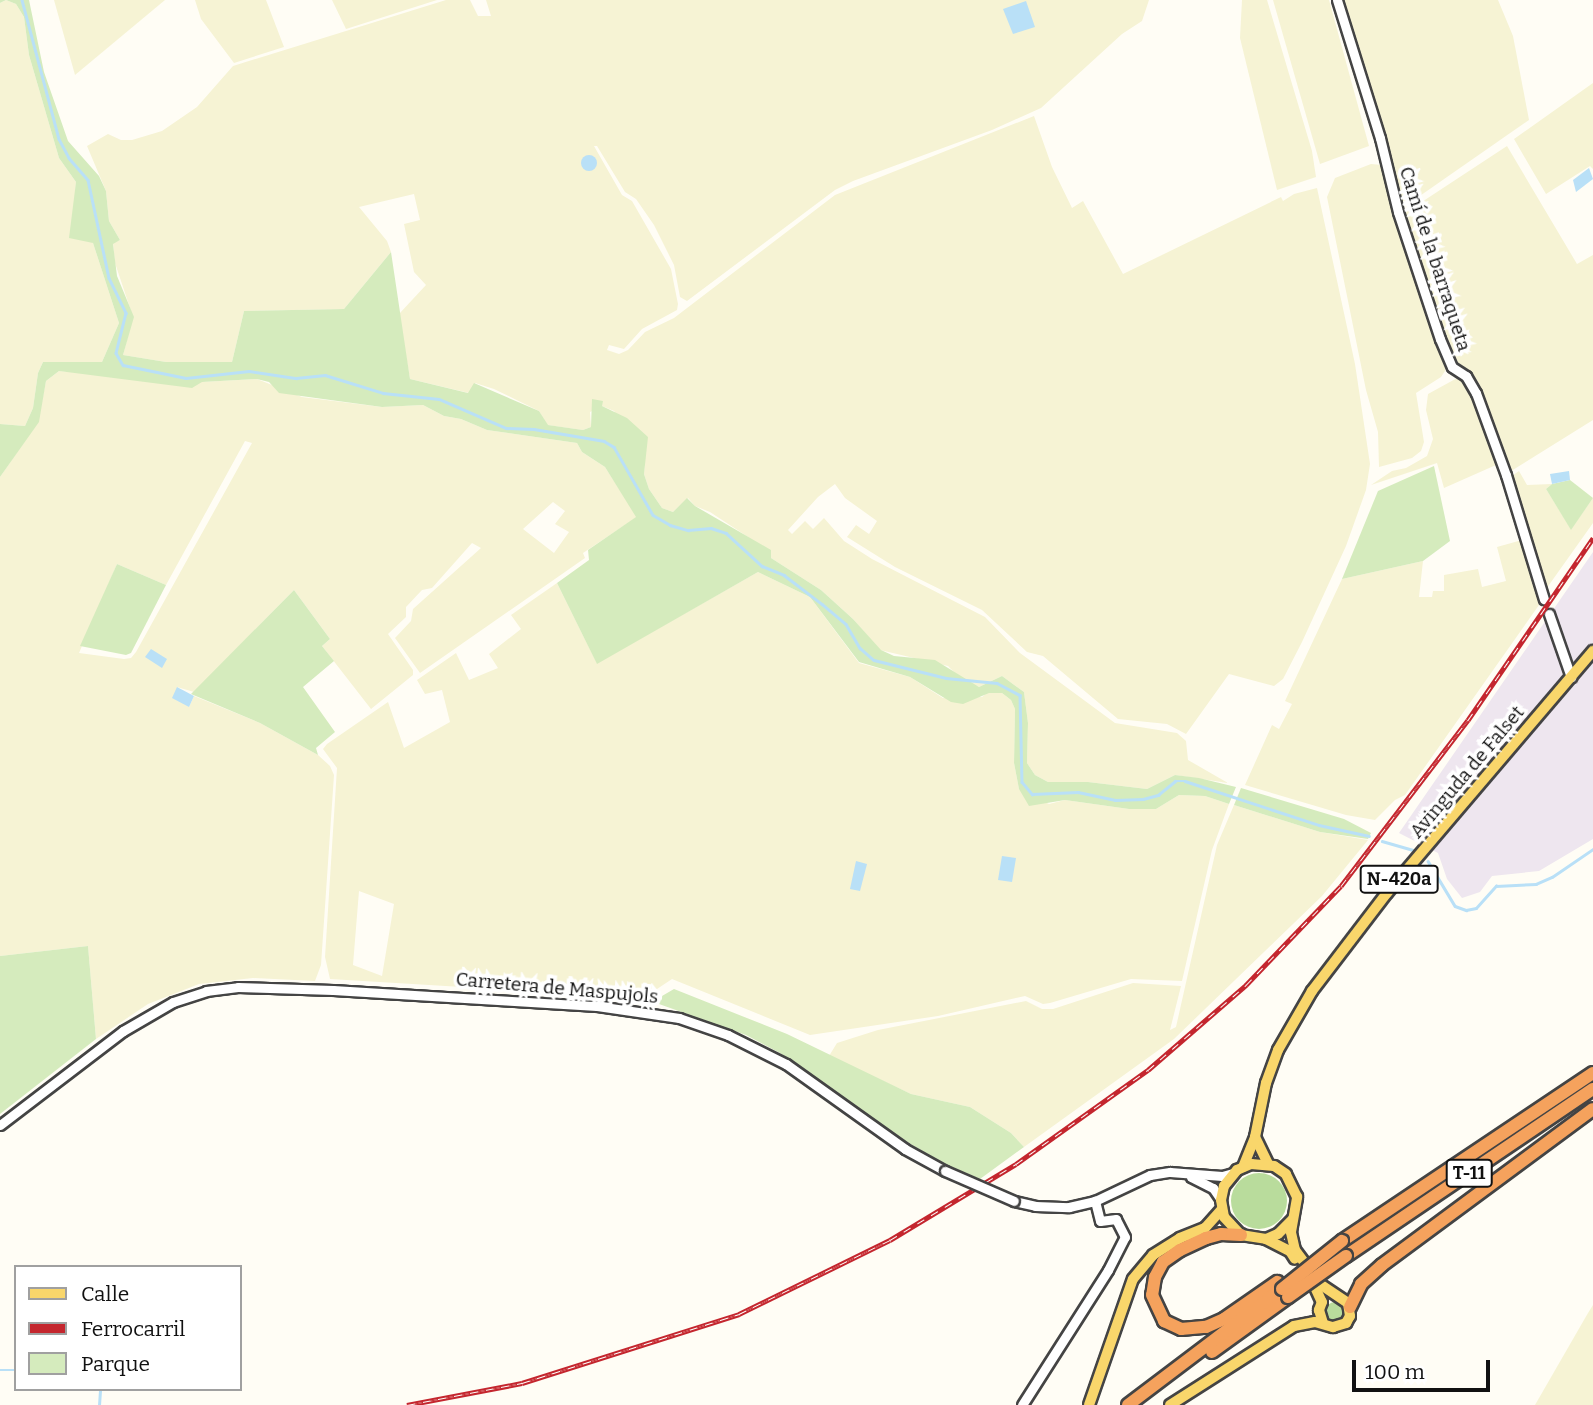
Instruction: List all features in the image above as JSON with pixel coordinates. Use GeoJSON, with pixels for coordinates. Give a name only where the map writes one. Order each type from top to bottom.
{"type":"FeatureCollection","features":[{"type":"Feature","properties":{"kind":"highway","name":"T-11"},"geometry":{"type":"LineString","coordinates":[[1138,1405],[1342,1241],[1593,1073]]}},
{"type":"Feature","properties":{"kind":"highway","name":"T-11"},"geometry":{"type":"LineString","coordinates":[[1128,1405],[1282,1289],[1346,1256],[1593,1089]]}},
{"type":"Feature","properties":{"kind":"highway"},"geometry":{"type":"LineString","coordinates":[[1350,1307],[1361,1284],[1382,1265],[1593,1109]]}},
{"type":"Feature","properties":{"kind":"highway"},"geometry":{"type":"LineString","coordinates":[[1241,1235],[1222,1234],[1206,1238],[1180,1250],[1163,1262],[1154,1277],[1152,1295],[1164,1321],[1181,1329],[1206,1327],[1282,1289]]}},
{"type":"Feature","properties":{"kind":"main road","name":"Avinguda de Falset"},"geometry":{"type":"LineString","coordinates":[[1238,1170],[1255,1137],[1266,1083],[1278,1050],[1312,991],[1387,893],[1593,651]]}},
{"type":"Feature","properties":{"kind":"main road"},"geometry":{"type":"LineString","coordinates":[[1170,1405],[1294,1326],[1323,1323],[1334,1327],[1342,1326],[1350,1316],[1350,1307],[1344,1298],[1336,1296],[1321,1285],[1295,1251],[1291,1232],[1297,1204],[1294,1187],[1286,1174],[1268,1164],[1255,1137]]}},
{"type":"Feature","properties":{"kind":"main road"},"geometry":{"type":"LineString","coordinates":[[1089,1405],[1133,1279],[1153,1255],[1180,1238],[1205,1228],[1221,1204],[1224,1186],[1238,1170],[1268,1164]]}},
{"type":"Feature","properties":{"kind":"main road"},"geometry":{"type":"LineString","coordinates":[[1221,1204],[1230,1227],[1241,1235],[1266,1239],[1290,1251],[1318,1290],[1322,1302],[1319,1316],[1323,1323]]}},
{"type":"Feature","properties":{"kind":"main road"},"geometry":{"type":"LineString","coordinates":[[1266,1239],[1278,1234],[1292,1220]]}},
{"type":"Feature","properties":{"kind":"main road"},"geometry":{"type":"LineString","coordinates":[[1322,1302],[1336,1296]]}},
{"type":"Feature","properties":{"kind":"street","name":"Camí de la barraqueta"},"geometry":{"type":"LineString","coordinates":[[1337,0],[1380,138],[1398,212],[1440,339],[1452,367],[1466,376],[1476,393],[1506,475],[1544,599]]}},
{"type":"Feature","properties":{"kind":"street"},"geometry":{"type":"LineString","coordinates":[[1549,614],[1570,677]]}},
{"type":"Feature","properties":{"kind":"street","name":"Carretera de Maspujols"},"geometry":{"type":"LineString","coordinates":[[0,1125],[123,1031],[173,1002],[206,991],[238,987],[333,990],[597,1006],[679,1018],[728,1035],[786,1064],[905,1149],[945,1171],[1014,1201],[1048,1208],[1095,1201],[1142,1178],[1180,1173],[1222,1176],[1238,1170]]}},
{"type":"Feature","properties":{"kind":"street"},"geometry":{"type":"LineString","coordinates":[[1180,1173],[1206,1183],[1221,1204]]}},
{"type":"Feature","properties":{"kind":"street"},"geometry":{"type":"LineString","coordinates":[[1023,1405],[1062,1339],[1108,1270],[1125,1237],[1116,1219],[1100,1221],[1095,1201]]}},
{"type":"Feature","properties":{"kind":"shaded area"},"geometry":{"type":"Polygon","coordinates":[[[6,0],[16,4],[24,17],[29,55],[59,158],[76,182],[73,228],[93,243],[119,323],[102,362],[43,362],[38,373],[33,408],[25,426],[0,424],[0,3],[6,0]]]}},
{"type":"Feature","properties":{"kind":"shaded area"},"geometry":{"type":"Polygon","coordinates":[[[54,0],[165,0],[75,75],[54,0]]]}},
{"type":"Feature","properties":{"kind":"shaded area"},"geometry":{"type":"Polygon","coordinates":[[[195,0],[266,0],[284,47],[234,63],[201,19],[195,0]]]}},
{"type":"Feature","properties":{"kind":"shaded area"},"geometry":{"type":"Polygon","coordinates":[[[332,0],[437,0],[346,29],[332,0]]]}},
{"type":"Feature","properties":{"kind":"shaded area"},"geometry":{"type":"Polygon","coordinates":[[[446,0],[470,0],[478,16],[491,16],[486,0],[1149,0],[1142,21],[1122,34],[1041,108],[992,130],[835,190],[687,301],[680,297],[674,265],[654,225],[636,199],[625,192],[597,146],[594,146],[622,195],[632,201],[671,269],[678,304],[677,310],[642,329],[624,349],[609,345],[607,350],[619,354],[628,350],[645,332],[674,318],[835,195],[1034,116],[1052,167],[1072,208],[1083,201],[1123,274],[1281,197],[1283,201],[1294,194],[1317,188],[1355,364],[1370,464],[1366,490],[1346,546],[1283,679],[1274,686],[1229,674],[1186,734],[1167,724],[1118,719],[1043,656],[1027,652],[982,610],[895,567],[847,537],[856,525],[869,534],[877,521],[845,498],[835,484],[818,497],[788,530],[792,534],[805,521],[813,529],[824,518],[844,541],[872,559],[985,617],[1020,653],[1115,723],[1177,733],[1186,741],[1188,760],[1228,783],[1175,775],[1147,789],[1088,782],[1048,782],[1035,775],[1027,763],[1028,723],[1024,692],[1002,676],[979,687],[960,678],[948,666],[880,650],[853,619],[821,590],[771,558],[748,537],[710,512],[695,506],[688,498],[673,512],[662,508],[649,489],[644,474],[645,460],[614,411],[602,406],[590,412],[591,427],[583,430],[547,425],[539,411],[494,389],[475,383],[469,393],[410,379],[399,314],[426,285],[414,272],[404,224],[420,220],[414,194],[359,207],[387,241],[391,252],[344,309],[244,311],[232,362],[166,362],[123,355],[133,317],[115,263],[113,243],[120,240],[109,221],[106,191],[87,146],[108,134],[121,140],[132,140],[162,131],[197,107],[233,66],[446,0]]]}},
{"type":"Feature","properties":{"kind":"shaded area"},"geometry":{"type":"Polygon","coordinates":[[[1242,0],[1267,0],[1312,151],[1316,177],[1277,190],[1240,38],[1242,0]]]}},
{"type":"Feature","properties":{"kind":"shaded area"},"geometry":{"type":"Polygon","coordinates":[[[1273,0],[1329,0],[1369,146],[1320,164],[1273,0]]]}},
{"type":"Feature","properties":{"kind":"shaded area"},"geometry":{"type":"Polygon","coordinates":[[[1340,0],[1498,0],[1513,36],[1529,120],[1414,200],[1401,201],[1340,0]]]}},
{"type":"Feature","properties":{"kind":"shaded area"},"geometry":{"type":"Polygon","coordinates":[[[1593,83],[1593,169],[1590,166],[1546,194],[1514,139],[1593,83]]]}},
{"type":"Feature","properties":{"kind":"shaded area"},"geometry":{"type":"Polygon","coordinates":[[[1507,146],[1577,264],[1593,255],[1593,420],[1508,473],[1477,392],[1479,383],[1452,359],[1443,338],[1402,215],[1507,146]]]}},
{"type":"Feature","properties":{"kind":"shaded area"},"geometry":{"type":"Polygon","coordinates":[[[1371,164],[1382,165],[1447,368],[1441,377],[1416,393],[1424,442],[1421,451],[1412,458],[1379,467],[1378,432],[1366,390],[1327,197],[1335,178],[1371,164]]]}},
{"type":"Feature","properties":{"kind":"shaded area"},"geometry":{"type":"Polygon","coordinates":[[[59,371],[202,382],[257,379],[302,397],[382,407],[423,405],[444,416],[461,419],[487,430],[577,443],[582,452],[605,467],[637,517],[583,553],[585,558],[420,673],[395,638],[411,621],[413,609],[481,548],[472,543],[432,588],[422,590],[406,607],[406,617],[388,634],[413,670],[413,675],[371,709],[322,646],[330,639],[294,590],[194,692],[177,687],[189,707],[194,696],[260,723],[318,755],[330,766],[334,775],[321,965],[315,981],[253,978],[199,984],[148,1004],[96,1039],[88,946],[0,956],[0,477],[38,422],[46,381],[59,371]],[[245,441],[166,585],[117,564],[79,653],[124,659],[131,658],[136,652],[252,443],[245,441]],[[553,502],[523,529],[554,553],[569,532],[555,524],[565,511],[553,502]]]}},
{"type":"Feature","properties":{"kind":"shaded area"},"geometry":{"type":"Polygon","coordinates":[[[1459,377],[1466,383],[1496,465],[1444,488],[1437,463],[1371,485],[1392,471],[1406,468],[1427,456],[1433,439],[1426,410],[1428,394],[1459,377]]]}},
{"type":"Feature","properties":{"kind":"shaded area"},"geometry":{"type":"Polygon","coordinates":[[[1519,471],[1527,485],[1552,484],[1546,489],[1571,529],[1593,498],[1593,523],[1544,592],[1509,478],[1519,471]]]}},
{"type":"Feature","properties":{"kind":"shaded area"},"geometry":{"type":"Polygon","coordinates":[[[1522,540],[1539,605],[1405,795],[1395,800],[1375,820],[1346,815],[1245,785],[1272,725],[1279,729],[1292,704],[1285,701],[1342,579],[1423,561],[1419,597],[1432,597],[1433,591],[1444,591],[1444,575],[1478,569],[1482,587],[1506,581],[1497,547],[1522,540]]]}},
{"type":"Feature","properties":{"kind":"shaded area"},"geometry":{"type":"Polygon","coordinates":[[[1593,552],[1593,839],[1539,871],[1492,876],[1480,892],[1462,898],[1447,879],[1438,853],[1399,833],[1593,552]]]}},
{"type":"Feature","properties":{"kind":"shaded area"},"geometry":{"type":"Polygon","coordinates":[[[758,572],[810,597],[859,663],[910,677],[943,698],[982,697],[988,692],[1002,693],[1011,700],[1015,709],[1014,763],[1019,789],[1049,804],[1065,800],[1129,809],[1156,809],[1179,795],[1205,796],[1229,804],[1212,850],[1182,981],[1131,979],[1050,1003],[1043,1004],[1025,996],[938,1016],[810,1035],[672,979],[657,989],[483,980],[462,987],[330,979],[325,957],[337,768],[323,749],[327,744],[388,702],[404,748],[450,722],[442,690],[425,694],[417,680],[456,653],[469,680],[498,668],[489,654],[521,629],[511,615],[557,583],[597,663],[758,572]],[[359,891],[353,965],[382,976],[394,904],[359,891]]]}},
{"type":"Feature","properties":{"kind":"shaded area"},"geometry":{"type":"Polygon","coordinates":[[[1234,805],[1320,832],[1368,840],[1322,896],[1174,1039],[1024,1147],[1011,1133],[970,1107],[911,1094],[829,1056],[837,1043],[878,1030],[1026,1001],[1042,1009],[1053,1009],[1133,983],[1181,986],[1170,1030],[1176,1027],[1217,845],[1234,805]]]}},
{"type":"Feature","properties":{"kind":"shaded area"},"geometry":{"type":"Polygon","coordinates":[[[1593,1305],[1593,1405],[1535,1405],[1588,1313],[1593,1305]]]}},
{"type":"Feature","properties":{"kind":"green space"},"geometry":{"type":"Polygon","coordinates":[[[6,0],[29,0],[44,72],[68,141],[99,176],[106,191],[109,221],[120,240],[113,244],[117,276],[134,317],[123,355],[166,362],[232,362],[244,311],[344,309],[391,252],[410,379],[468,393],[474,383],[539,411],[548,425],[583,430],[591,427],[592,399],[603,401],[602,406],[627,418],[648,437],[644,474],[649,489],[662,508],[673,512],[687,498],[695,506],[771,550],[771,558],[821,590],[853,619],[881,650],[894,656],[935,660],[979,687],[1002,676],[1024,692],[1028,723],[1027,763],[1035,775],[1048,782],[1088,782],[1147,789],[1175,775],[1199,778],[1236,787],[1229,804],[1205,796],[1179,795],[1156,809],[1129,809],[1065,800],[1029,806],[1019,789],[1014,763],[1015,709],[1011,700],[1002,693],[989,693],[963,704],[951,702],[910,677],[859,662],[810,597],[758,572],[597,664],[557,583],[589,560],[588,550],[636,517],[605,467],[582,452],[577,443],[487,430],[461,419],[444,416],[423,405],[382,407],[279,393],[269,382],[257,379],[202,382],[192,388],[59,371],[46,381],[39,422],[0,477],[0,424],[25,426],[33,408],[38,373],[43,362],[102,362],[119,323],[93,243],[69,238],[76,182],[59,158],[29,55],[24,17],[16,4],[6,0]]]}},
{"type":"Feature","properties":{"kind":"green space"},"geometry":{"type":"Polygon","coordinates":[[[1434,466],[1450,541],[1423,561],[1342,579],[1378,491],[1434,466]]]}},
{"type":"Feature","properties":{"kind":"green space"},"geometry":{"type":"Polygon","coordinates":[[[1570,480],[1593,498],[1571,530],[1546,489],[1552,484],[1570,480]]]}},
{"type":"Feature","properties":{"kind":"green space"},"geometry":{"type":"Polygon","coordinates":[[[117,564],[166,585],[131,653],[126,655],[80,646],[117,564]]]}},
{"type":"Feature","properties":{"kind":"green space"},"geometry":{"type":"Polygon","coordinates":[[[294,590],[330,639],[322,646],[334,661],[303,687],[335,732],[316,748],[318,755],[260,723],[191,694],[294,590]]]}},
{"type":"Feature","properties":{"kind":"green space"},"geometry":{"type":"Polygon","coordinates":[[[1241,788],[1344,819],[1371,833],[1368,839],[1320,832],[1234,805],[1241,788]]]}},
{"type":"Feature","properties":{"kind":"green space"},"geometry":{"type":"Polygon","coordinates":[[[88,946],[96,1039],[0,1114],[0,956],[88,946]]]}},
{"type":"Feature","properties":{"kind":"green space"},"geometry":{"type":"Polygon","coordinates":[[[674,989],[787,1034],[911,1094],[970,1107],[1011,1133],[1024,1147],[980,1179],[947,1165],[907,1142],[780,1053],[746,1035],[659,1004],[662,996],[674,989]]]}},
{"type":"Feature","properties":{"kind":"green space"},"geometry":{"type":"Polygon","coordinates":[[[1253,1173],[1265,1173],[1275,1177],[1283,1185],[1287,1201],[1283,1217],[1275,1225],[1265,1229],[1253,1229],[1243,1225],[1235,1217],[1231,1207],[1231,1195],[1235,1185],[1243,1177],[1253,1173]]]}},
{"type":"Feature","properties":{"kind":"green space"},"geometry":{"type":"Polygon","coordinates":[[[1335,1302],[1342,1305],[1345,1312],[1342,1319],[1335,1322],[1328,1319],[1325,1312],[1328,1305],[1335,1302]]]}},
{"type":"Feature","properties":{"kind":"water"},"geometry":{"type":"Polygon","coordinates":[[[1026,1],[1035,27],[1013,34],[1003,9],[1026,1]]]}},
{"type":"Feature","properties":{"kind":"water"},"geometry":{"type":"Polygon","coordinates":[[[589,155],[595,157],[595,169],[589,171],[583,169],[581,163],[583,157],[589,155]]]}},
{"type":"Feature","properties":{"kind":"water"},"geometry":{"type":"Polygon","coordinates":[[[1589,168],[1593,179],[1576,192],[1573,180],[1589,168]]]}},
{"type":"Feature","properties":{"kind":"water"},"geometry":{"type":"Polygon","coordinates":[[[1569,471],[1570,480],[1552,484],[1550,474],[1569,471]]]}},
{"type":"Feature","properties":{"kind":"water"},"geometry":{"type":"Polygon","coordinates":[[[151,649],[167,659],[162,668],[145,657],[151,649]]]}},
{"type":"Feature","properties":{"kind":"water"},"geometry":{"type":"Polygon","coordinates":[[[177,687],[194,696],[189,707],[172,698],[177,687]]]}},
{"type":"Feature","properties":{"kind":"water"},"geometry":{"type":"Polygon","coordinates":[[[1002,856],[1016,858],[1012,882],[998,880],[1002,856]]]}},
{"type":"Feature","properties":{"kind":"water"},"geometry":{"type":"Polygon","coordinates":[[[856,861],[867,864],[860,891],[850,889],[856,861]]]}},
{"type":"Feature","properties":{"kind":"waterway"},"geometry":{"type":"LineString","coordinates":[[22,0],[59,139],[69,158],[88,180],[109,278],[126,313],[116,353],[123,365],[186,378],[249,371],[296,378],[325,375],[383,393],[439,399],[506,428],[534,429],[604,441],[614,447],[653,515],[670,525],[688,530],[711,528],[726,533],[762,566],[784,575],[846,624],[860,648],[874,660],[946,678],[997,683],[1020,695],[1022,782],[1032,794],[1078,792],[1115,800],[1143,799],[1158,795],[1175,781],[1185,781],[1319,825],[1369,836]]}},
{"type":"Feature","properties":{"kind":"waterway"},"geometry":{"type":"LineString","coordinates":[[1382,841],[1413,850]]}},
{"type":"Feature","properties":{"kind":"waterway"},"geometry":{"type":"LineString","coordinates":[[1428,861],[1455,906],[1466,910],[1476,908],[1496,886],[1536,884],[1552,877],[1593,849]]}},
{"type":"Feature","properties":{"kind":"waterway"},"geometry":{"type":"LineString","coordinates":[[0,1370],[14,1370]]}},
{"type":"Feature","properties":{"kind":"waterway"},"geometry":{"type":"LineString","coordinates":[[99,1405],[100,1391]]}},
{"type":"Feature","properties":{"kind":"railway"},"geometry":{"type":"LineString","coordinates":[[407,1405],[522,1383],[739,1314],[890,1240],[1016,1164],[1148,1070],[1246,985],[1341,886],[1468,720],[1593,538]]}}]}
